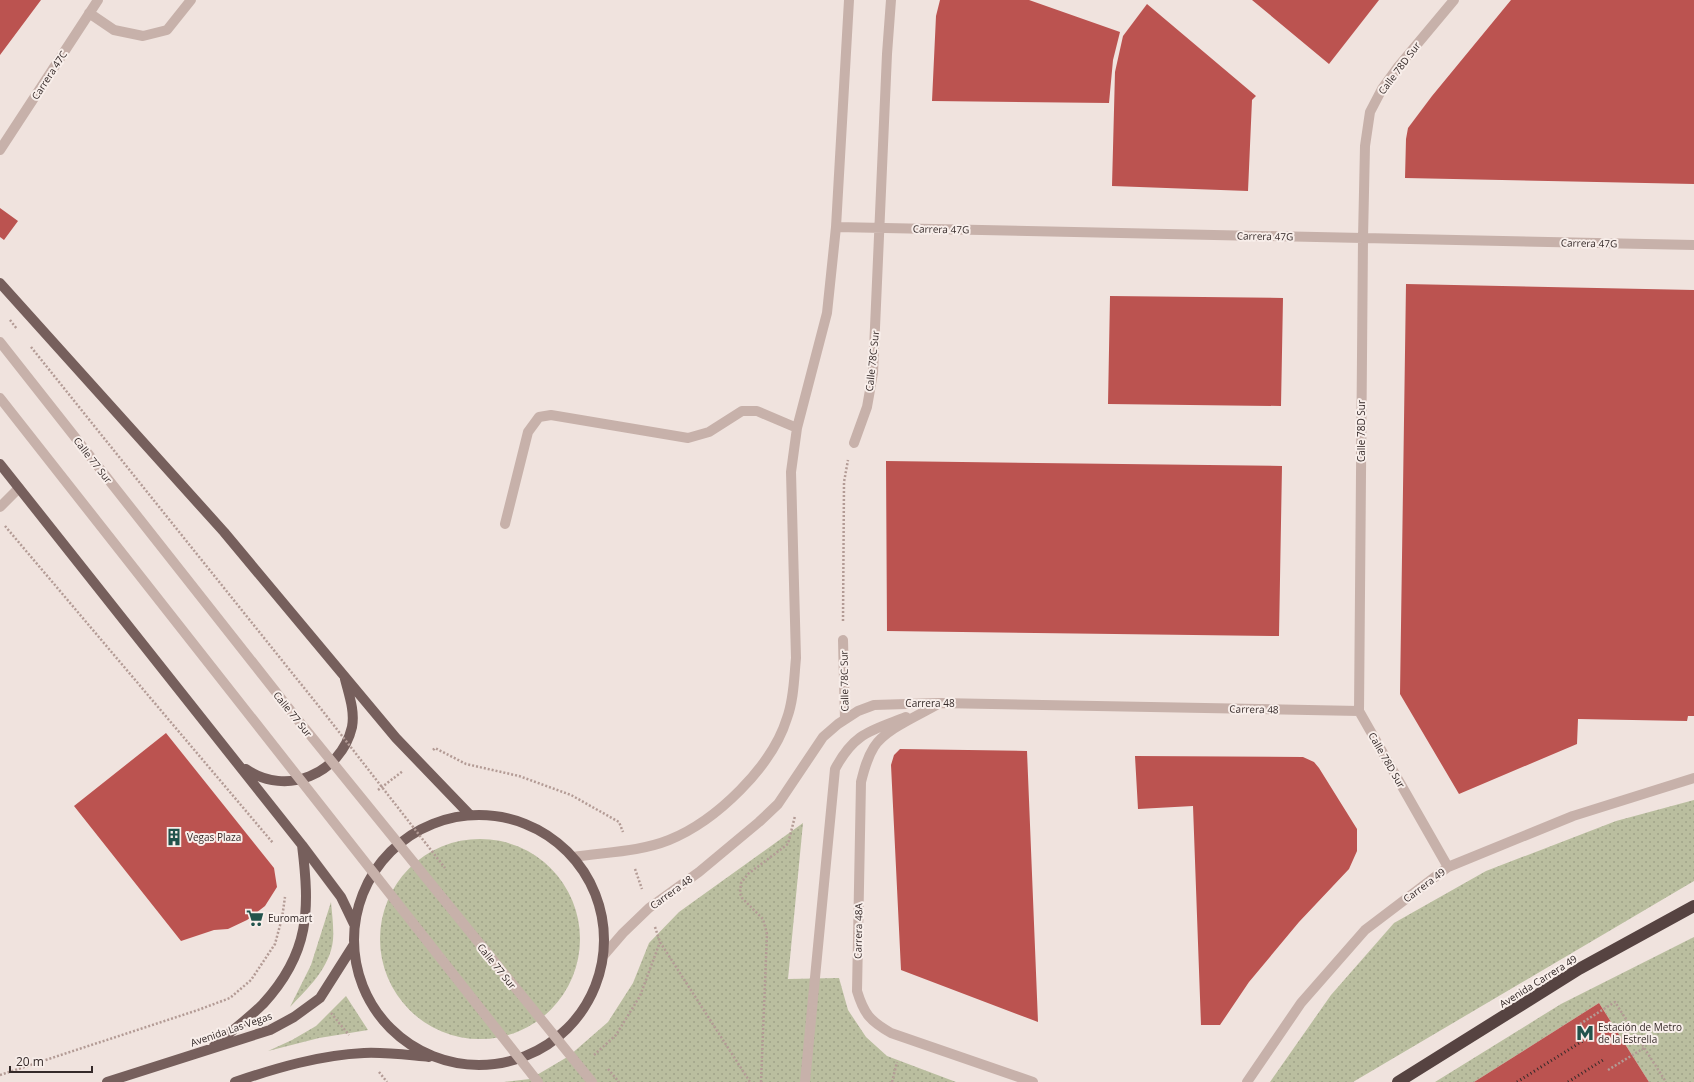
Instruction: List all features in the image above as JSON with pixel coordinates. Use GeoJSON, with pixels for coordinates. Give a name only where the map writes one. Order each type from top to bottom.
{"type":"FeatureCollection","features":[{"type":"Feature","properties":{"kind":"highway","name":"Avenida Carrera 49"},"geometry":{"type":"LineString","coordinates":[[1398,1082],[1579,969],[1694,906]]}},
{"type":"Feature","properties":{"kind":"main road"},"geometry":{"type":"LineString","coordinates":[[0,283],[224,532],[396,738],[470,815]]}},
{"type":"Feature","properties":{"kind":"main road"},"geometry":{"type":"LineString","coordinates":[[0,464],[241,766],[302,845],[337,892],[354,924]]}},
{"type":"Feature","properties":{"kind":"main road"},"geometry":{"type":"LineString","coordinates":[[241,766],[268,781],[290,782],[312,776],[330,764],[344,747],[352,726],[352,704],[343,674]]}},
{"type":"Feature","properties":{"kind":"main road"},"geometry":{"type":"LineString","coordinates":[[235,1082],[293,1064],[363,1053],[389,1053],[477,1064],[515,1059],[550,1042],[579,1016],[597,982],[604,955],[602,913],[591,883],[573,857],[544,832],[508,818],[470,815],[437,822],[406,838],[381,862],[363,891],[354,924],[353,946],[360,982],[378,1014],[399,1036],[417,1048],[438,1058]]}},
{"type":"Feature","properties":{"kind":"main road"},"geometry":{"type":"LineString","coordinates":[[211,1050],[262,1005],[293,965],[300,946],[305,917],[307,884],[302,845]]}},
{"type":"Feature","properties":{"kind":"main road","name":"Avenida Las Vegas"},"geometry":{"type":"LineString","coordinates":[[108,1082],[270,1030],[294,1017],[320,998],[353,946]]}},
{"type":"Feature","properties":{"kind":"street","name":"Carrera 47C"},"geometry":{"type":"LineString","coordinates":[[0,150],[98,0]]}},
{"type":"Feature","properties":{"kind":"street"},"geometry":{"type":"LineString","coordinates":[[89,13],[114,30],[143,36],[167,30],[191,0]]}},
{"type":"Feature","properties":{"kind":"street"},"geometry":{"type":"LineString","coordinates":[[573,857],[642,848],[669,840],[694,828],[730,799],[757,771],[775,745],[787,718],[794,688],[796,658],[791,472],[797,428],[827,313],[836,227],[849,0]]}},
{"type":"Feature","properties":{"kind":"street","name":"Calle 78C Sur"},"geometry":{"type":"LineString","coordinates":[[854,443],[867,407],[873,373],[881,228],[887,54],[891,0]]}},
{"type":"Feature","properties":{"kind":"street","name":"Calle 78D Sur"},"geometry":{"type":"LineString","coordinates":[[1448,867],[1359,711],[1362,238],[1365,146],[1370,112],[1382,89],[1398,67],[1454,0]]}},
{"type":"Feature","properties":{"kind":"street","name":"Carrera 47G"},"geometry":{"type":"LineString","coordinates":[[836,227],[1694,245]]}},
{"type":"Feature","properties":{"kind":"street","name":"Calle 77 Sur"},"geometry":{"type":"LineString","coordinates":[[0,342],[298,720],[592,1082]]}},
{"type":"Feature","properties":{"kind":"street"},"geometry":{"type":"LineString","coordinates":[[0,398],[538,1082]]}},
{"type":"Feature","properties":{"kind":"street"},"geometry":{"type":"LineString","coordinates":[[505,524],[528,432],[539,417],[551,415],[688,438],[709,432],[742,411],[757,411],[797,428]]}},
{"type":"Feature","properties":{"kind":"street"},"geometry":{"type":"LineString","coordinates":[[0,507],[19,488]]}},
{"type":"Feature","properties":{"kind":"street","name":"Calle 78C Sur"},"geometry":{"type":"LineString","coordinates":[[843,640],[845,719]]}},
{"type":"Feature","properties":{"kind":"street","name":"Carrera 48"},"geometry":{"type":"LineString","coordinates":[[604,955],[623,932],[649,908],[699,872],[759,822],[778,804],[823,737],[845,719],[874,705],[891,703],[939,703],[1359,711]]}},
{"type":"Feature","properties":{"kind":"street"},"geometry":{"type":"LineString","coordinates":[[806,1082],[818,932],[834,769],[852,743],[868,732],[939,703]]}},
{"type":"Feature","properties":{"kind":"street","name":"Carrera 48A"},"geometry":{"type":"LineString","coordinates":[[939,703],[890,732],[875,746],[866,762],[861,782],[857,991],[863,1010],[874,1023],[891,1032],[1033,1082]]}},
{"type":"Feature","properties":{"kind":"street","name":"Carrera 49"},"geometry":{"type":"LineString","coordinates":[[1247,1082],[1301,1003],[1365,930],[1448,867],[1573,816],[1694,778]]}},
{"type":"Feature","properties":{"kind":"path"},"geometry":{"type":"LineString","coordinates":[[10,320],[20,332]]}},
{"type":"Feature","properties":{"kind":"path"},"geometry":{"type":"LineString","coordinates":[[29,345],[330,720],[446,868]]}},
{"type":"Feature","properties":{"kind":"path","name":"Calle 78C Sur"},"geometry":{"type":"LineString","coordinates":[[843,640],[844,482],[847,461],[854,443]]}},
{"type":"Feature","properties":{"kind":"path"},"geometry":{"type":"LineString","coordinates":[[0,520],[275,845]]}},
{"type":"Feature","properties":{"kind":"path"},"geometry":{"type":"LineString","coordinates":[[435,748],[466,764],[520,776],[572,795],[619,822],[660,942],[750,1082]]}},
{"type":"Feature","properties":{"kind":"path"},"geometry":{"type":"LineString","coordinates":[[760,1082],[767,934],[762,919],[742,898],[740,888],[741,882],[748,874],[788,844],[796,810]]}},
{"type":"Feature","properties":{"kind":"path"},"geometry":{"type":"LineString","coordinates":[[0,1075],[198,1010],[230,998],[251,980],[276,944],[282,918],[285,890]]}},
{"type":"Feature","properties":{"kind":"path"},"geometry":{"type":"LineString","coordinates":[[588,1060],[616,1035],[620,1029],[640,996],[660,942]]}},
{"type":"Feature","properties":{"kind":"path"},"geometry":{"type":"LineString","coordinates":[[1580,1024],[1615,1002],[1666,1082]]}},
{"type":"Feature","properties":{"kind":"path"},"geometry":{"type":"LineString","coordinates":[[1608,1070],[1644,1048]]}},
{"type":"Feature","properties":{"kind":"path"},"geometry":{"type":"LineString","coordinates":[[594,1052],[599,1058]]}},
{"type":"Feature","properties":{"kind":"path"},"geometry":{"type":"LineString","coordinates":[[892,1082],[898,1062]]}},
{"type":"Feature","properties":{"kind":"path"},"geometry":{"type":"LineString","coordinates":[[604,1064],[619,1082]]}},
{"type":"Feature","properties":{"kind":"green space"},"geometry":{"type":"Polygon","coordinates":[[[1694,800],[1694,881],[1353,1082],[1270,1082],[1331,995],[1394,923],[1486,871],[1616,821],[1694,800]]]}},
{"type":"Feature","properties":{"kind":"green space"},"geometry":{"type":"Polygon","coordinates":[[[803,823],[788,979],[839,978],[848,1010],[866,1037],[887,1056],[956,1082],[504,1082],[530,1079],[569,1056],[608,1022],[633,983],[649,943],[679,912],[803,823]]]}},
{"type":"Feature","properties":{"kind":"green space"},"geometry":{"type":"Polygon","coordinates":[[[470,839],[490,839],[509,843],[527,850],[544,861],[558,875],[573,901],[580,929],[580,949],[576,968],[569,986],[558,1003],[544,1017],[527,1028],[509,1035],[490,1039],[470,1039],[451,1035],[433,1028],[416,1017],[402,1003],[391,986],[384,968],[380,949],[380,929],[384,910],[391,892],[402,875],[416,861],[433,850],[451,843],[470,839]]]}},
{"type":"Feature","properties":{"kind":"green space"},"geometry":{"type":"Polygon","coordinates":[[[331,902],[333,940],[328,960],[317,977],[290,1007],[311,965],[331,902]]]}},
{"type":"Feature","properties":{"kind":"green space"},"geometry":{"type":"Polygon","coordinates":[[[1694,937],[1694,1082],[1649,1082],[1599,1003],[1474,1082],[1435,1082],[1561,1004],[1694,937]]]}},
{"type":"Feature","properties":{"kind":"green space"},"geometry":{"type":"Polygon","coordinates":[[[346,996],[368,1030],[319,1038],[268,1051],[292,1040],[316,1026],[346,996]]]}},
{"type":"Feature","properties":{"kind":"building"},"geometry":{"type":"Polygon","coordinates":[[[0,0],[41,0],[0,55],[0,0]]]}},
{"type":"Feature","properties":{"kind":"building"},"geometry":{"type":"Polygon","coordinates":[[[940,0],[1029,0],[1120,32],[1113,60],[1109,103],[932,101],[936,16],[940,0]]]}},
{"type":"Feature","properties":{"kind":"building"},"geometry":{"type":"Polygon","coordinates":[[[1252,0],[1379,0],[1329,64],[1252,0]]]}},
{"type":"Feature","properties":{"kind":"building"},"geometry":{"type":"Polygon","coordinates":[[[1511,0],[1694,0],[1694,184],[1405,178],[1406,139],[1408,128],[1432,96],[1511,0]]]}},
{"type":"Feature","properties":{"kind":"building"},"geometry":{"type":"Polygon","coordinates":[[[1147,4],[1256,96],[1252,100],[1248,191],[1112,186],[1115,72],[1123,36],[1147,4]]]}},
{"type":"Feature","properties":{"kind":"building"},"geometry":{"type":"Polygon","coordinates":[[[0,208],[18,221],[4,240],[0,237],[0,208]]]}},
{"type":"Feature","properties":{"kind":"building"},"geometry":{"type":"Polygon","coordinates":[[[1406,284],[1694,290],[1694,716],[1688,716],[1687,721],[1578,719],[1577,744],[1459,794],[1400,694],[1406,284]]]}},
{"type":"Feature","properties":{"kind":"building"},"geometry":{"type":"Polygon","coordinates":[[[1110,296],[1283,298],[1281,406],[1108,404],[1110,296]]]}},
{"type":"Feature","properties":{"kind":"building"},"geometry":{"type":"Polygon","coordinates":[[[886,461],[1282,466],[1279,636],[887,631],[886,461]]]}},
{"type":"Feature","properties":{"kind":"building","name":"Vegas Plaza"},"geometry":{"type":"Polygon","coordinates":[[[166,733],[274,868],[277,887],[265,906],[247,920],[228,929],[214,930],[181,941],[74,806],[166,733]]]}},
{"type":"Feature","properties":{"kind":"building"},"geometry":{"type":"Polygon","coordinates":[[[900,749],[1027,751],[1038,1022],[901,970],[891,765],[894,755],[900,749]]]}},
{"type":"Feature","properties":{"kind":"building"},"geometry":{"type":"Polygon","coordinates":[[[1135,756],[1303,757],[1314,762],[1319,768],[1357,829],[1357,851],[1349,869],[1299,922],[1249,982],[1220,1025],[1201,1025],[1193,806],[1138,809],[1135,756]]]}},
{"type":"Feature","properties":{"kind":"building","name":"Estación de Metro de la Estrella"},"geometry":{"type":"Polygon","coordinates":[[[1599,1003],[1649,1082],[1474,1082],[1599,1003]]]}},
{"type":"Feature","properties":{"kind":"railway"},"geometry":{"type":"LineString","coordinates":[[1517,1082],[1589,1037]]}},
{"type":"Feature","properties":{"kind":"railway"},"geometry":{"type":"LineString","coordinates":[[1568,1082],[1603,1060]]}},
{"type":"Feature","properties":{"kind":"place","name":"Vegas Plaza"},"geometry":{"type":"Point","coordinates":[174,837]}},
{"type":"Feature","properties":{"kind":"place","name":"Euromart"},"geometry":{"type":"Point","coordinates":[255,918]}},
{"type":"Feature","properties":{"kind":"place","name":"Estación de Metro de la Estrella"},"geometry":{"type":"Point","coordinates":[1585,1033]}}]}
